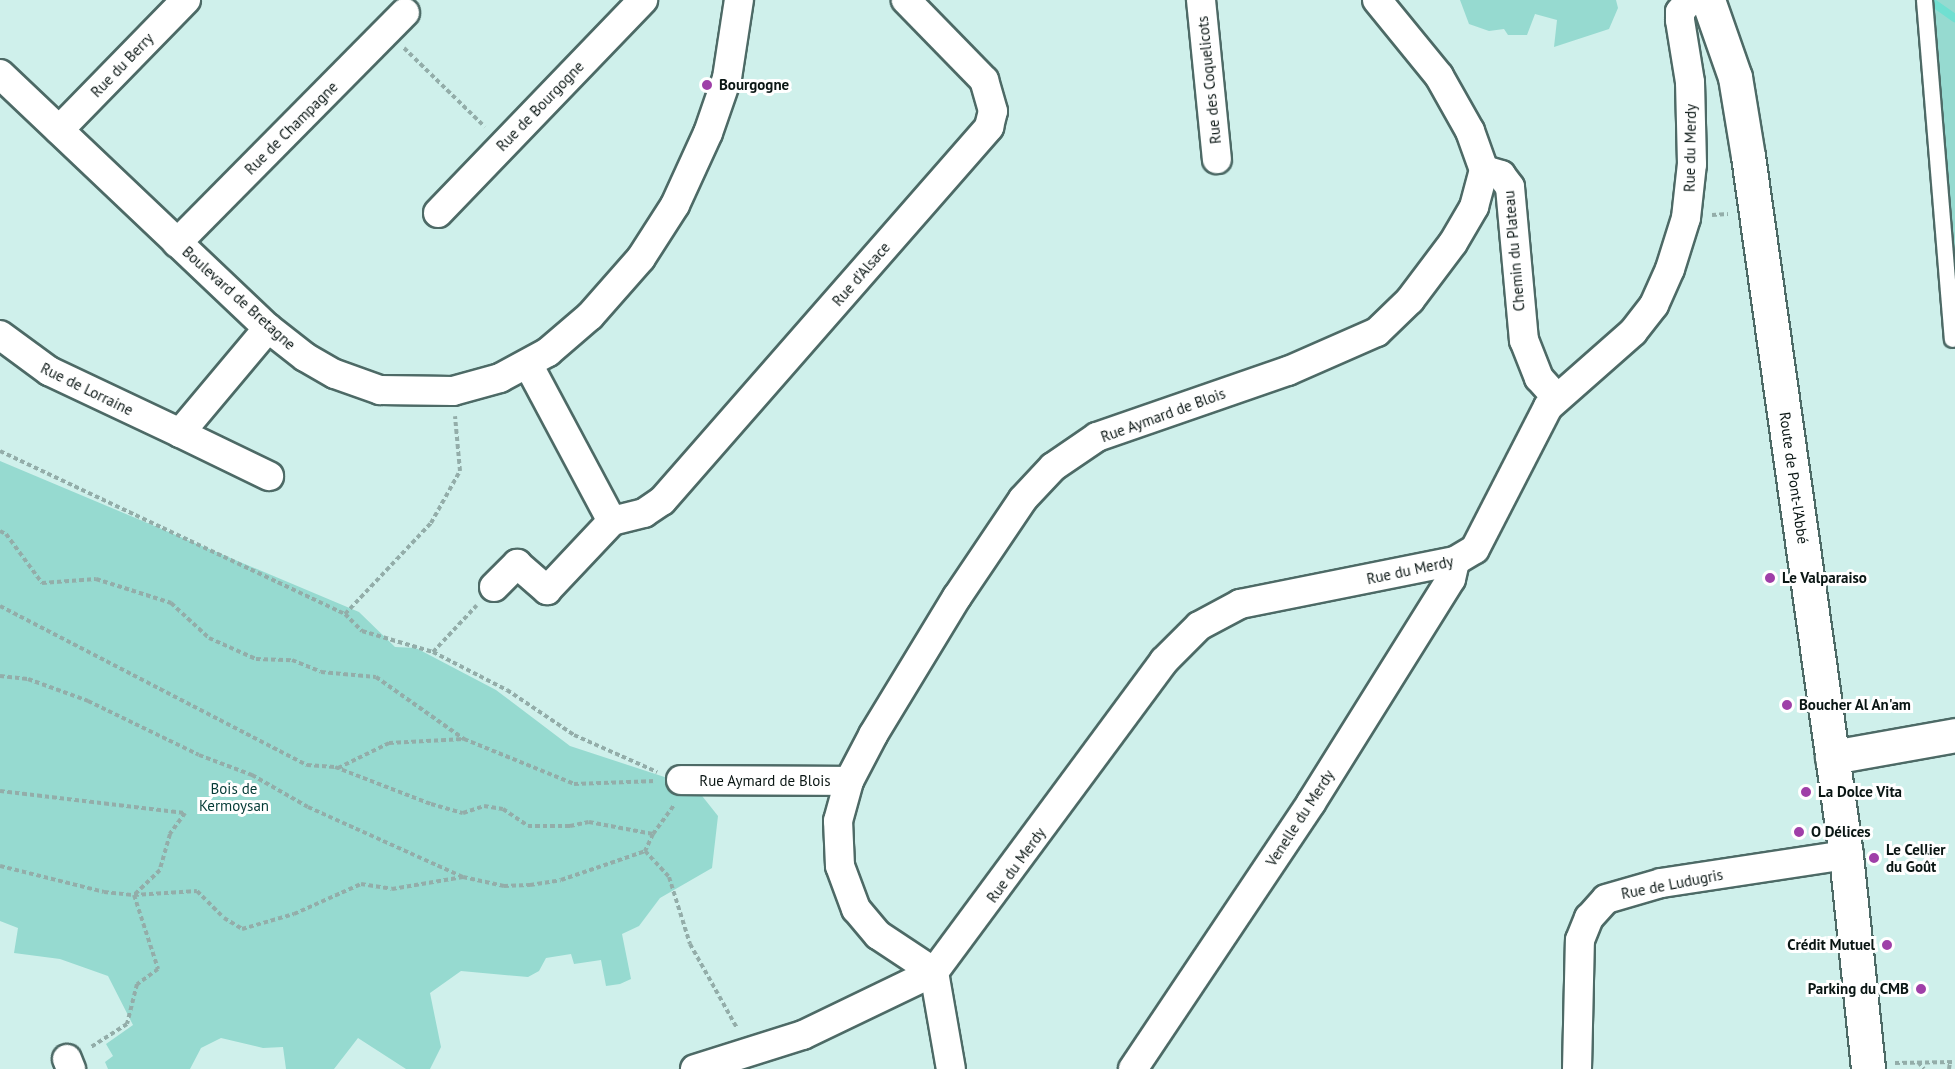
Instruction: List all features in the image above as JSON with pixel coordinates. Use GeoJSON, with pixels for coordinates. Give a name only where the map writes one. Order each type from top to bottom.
{"type":"FeatureCollection","features":[{"type":"Feature","properties":{"kind":"main road","name":"Route de Pont-l'Abbé"},"geometry":{"type":"LineString","coordinates":[[1708,0],[1735,78],[1756,212],[1845,855],[1868,1069]]}},
{"type":"Feature","properties":{"kind":"main road"},"geometry":{"type":"LineString","coordinates":[[1832,757],[1955,735]]}},
{"type":"Feature","properties":{"kind":"street","name":"Rue du Berry"},"geometry":{"type":"LineString","coordinates":[[59,130],[186,0]]}},
{"type":"Feature","properties":{"kind":"street","name":"Rue de Bourgogne"},"geometry":{"type":"LineString","coordinates":[[438,213],[643,0]]}},
{"type":"Feature","properties":{"kind":"street","name":"Boulevard de Bretagne"},"geometry":{"type":"LineString","coordinates":[[0,74],[268,328],[319,366],[354,382],[405,393],[453,391],[480,385],[528,364],[590,316],[657,236],[688,180],[717,110],[735,41],[739,0]]}},
{"type":"Feature","properties":{"kind":"street","name":"Rue d'Alsace"},"geometry":{"type":"LineString","coordinates":[[612,520],[644,513],[662,501],[989,127],[993,111],[984,80],[906,0]]}},
{"type":"Feature","properties":{"kind":"street","name":"Rue des Coquelicots"},"geometry":{"type":"LineString","coordinates":[[1201,0],[1217,159]]}},
{"type":"Feature","properties":{"kind":"street"},"geometry":{"type":"LineString","coordinates":[[1377,0],[1439,76],[1470,131],[1484,170]]}},
{"type":"Feature","properties":{"kind":"street","name":"Rue du Merdy"},"geometry":{"type":"LineString","coordinates":[[695,1069],[748,1055],[803,1035],[934,972],[1164,661],[1199,626],[1222,612],[1263,598],[1455,561],[1483,538],[1542,417],[1557,398],[1644,319],[1670,269],[1686,218],[1693,135],[1688,64],[1680,20],[1680,12],[1690,0]]}},
{"type":"Feature","properties":{"kind":"street","name":"Rue de Champagne"},"geometry":{"type":"LineString","coordinates":[[177,243],[396,22]]}},
{"type":"Feature","properties":{"kind":"street","name":"Chemin du Plateau"},"geometry":{"type":"LineString","coordinates":[[1484,170],[1502,175],[1510,187],[1524,340],[1539,378],[1557,398]]}},
{"type":"Feature","properties":{"kind":"street","name":"Rue Aymard de Blois"},"geometry":{"type":"LineString","coordinates":[[934,972],[878,935],[848,895],[837,843],[849,782],[941,622],[1039,480],[1073,452],[1120,427],[1271,378],[1367,339],[1410,300],[1452,243],[1474,207],[1484,170]]}},
{"type":"Feature","properties":{"kind":"street"},"geometry":{"type":"LineString","coordinates":[[180,433],[268,328]]}},
{"type":"Feature","properties":{"kind":"street","name":"Rue de Lorraine"},"geometry":{"type":"LineString","coordinates":[[0,335],[42,368],[269,476]]}},
{"type":"Feature","properties":{"kind":"street"},"geometry":{"type":"LineString","coordinates":[[494,587],[517,564],[547,591],[612,520],[528,364]]}},
{"type":"Feature","properties":{"kind":"street","name":"Venelle du Merdy"},"geometry":{"type":"LineString","coordinates":[[1133,1069],[1318,793],[1451,579],[1455,561]]}},
{"type":"Feature","properties":{"kind":"street","name":"Rue Aymard de Blois"},"geometry":{"type":"LineString","coordinates":[[681,780],[849,782]]}},
{"type":"Feature","properties":{"kind":"street","name":"Rue de Ludugris"},"geometry":{"type":"LineString","coordinates":[[1577,1069],[1580,940],[1588,918],[1606,899],[1660,883],[1845,855]]}},
{"type":"Feature","properties":{"kind":"street"},"geometry":{"type":"LineString","coordinates":[[934,972],[951,1069]]}},
{"type":"Feature","properties":{"kind":"lane"},"geometry":{"type":"LineString","coordinates":[[1924,0],[1952,339]]}},
{"type":"Feature","properties":{"kind":"path"},"geometry":{"type":"LineString","coordinates":[[396,22],[502,145]]}},
{"type":"Feature","properties":{"kind":"path"},"geometry":{"type":"LineString","coordinates":[[1686,218],[1756,212]]}},
{"type":"Feature","properties":{"kind":"path"},"geometry":{"type":"LineString","coordinates":[[345,614],[431,523],[460,471],[453,391]]}},
{"type":"Feature","properties":{"kind":"path"},"geometry":{"type":"LineString","coordinates":[[0,451],[345,614],[362,631],[433,652],[507,690],[574,735],[681,780]]}},
{"type":"Feature","properties":{"kind":"path"},"geometry":{"type":"LineString","coordinates":[[0,531],[6,534],[42,583],[96,579],[171,603],[209,638],[256,659],[292,660],[321,672],[376,677],[464,739],[574,784],[681,780]]}},
{"type":"Feature","properties":{"kind":"path"},"geometry":{"type":"LineString","coordinates":[[433,652],[494,587]]}},
{"type":"Feature","properties":{"kind":"path"},"geometry":{"type":"LineString","coordinates":[[0,606],[307,765],[337,768],[463,813],[484,806],[502,809],[528,826],[570,826],[589,822],[653,834]]}},
{"type":"Feature","properties":{"kind":"path"},"geometry":{"type":"LineString","coordinates":[[0,676],[28,679],[88,701],[199,755],[252,775],[308,807],[463,877],[504,886],[561,880],[645,851],[653,834],[675,804],[681,780]]}},
{"type":"Feature","properties":{"kind":"path"},"geometry":{"type":"LineString","coordinates":[[337,768],[389,743],[464,739]]}},
{"type":"Feature","properties":{"kind":"path"},"geometry":{"type":"LineString","coordinates":[[0,791],[185,813],[170,834],[160,870],[134,895]]}},
{"type":"Feature","properties":{"kind":"path"},"geometry":{"type":"LineString","coordinates":[[645,851],[674,887],[690,944],[727,1007],[748,1055]]}},
{"type":"Feature","properties":{"kind":"path"},"geometry":{"type":"LineString","coordinates":[[0,866],[70,885],[134,895],[197,891],[233,926],[253,929],[361,884],[392,889],[463,877]]}},
{"type":"Feature","properties":{"kind":"path"},"geometry":{"type":"LineString","coordinates":[[69,1064],[127,1024],[137,984],[158,969],[134,895]]}},
{"type":"Feature","properties":{"kind":"path"},"geometry":{"type":"LineString","coordinates":[[1917,1061],[1924,1069]]}},
{"type":"Feature","properties":{"kind":"path"},"geometry":{"type":"LineString","coordinates":[[1926,1061],[1953,1062],[1949,1069]]}},
{"type":"Feature","properties":{"kind":"green space"},"geometry":{"type":"Polygon","coordinates":[[[1460,0],[1616,0],[1618,8],[1609,29],[1554,47],[1557,20],[1535,14],[1527,35],[1508,35],[1504,29],[1489,31],[1469,24],[1460,0]]]}},
{"type":"Feature","properties":{"kind":"green space"},"geometry":{"type":"Polygon","coordinates":[[[1932,0],[1955,0],[1955,333],[1937,91],[1932,0]]]}},
{"type":"Feature","properties":{"kind":"green space","name":"Bois de Kermoysan"},"geometry":{"type":"Polygon","coordinates":[[[0,461],[359,612],[395,647],[416,648],[496,690],[570,746],[695,787],[718,816],[712,868],[660,898],[639,926],[622,934],[631,979],[620,984],[606,986],[601,960],[574,964],[571,954],[546,958],[539,971],[528,977],[461,971],[430,993],[441,1047],[430,1069],[406,1069],[358,1038],[334,1069],[286,1069],[283,1047],[263,1048],[221,1038],[201,1048],[190,1069],[108,1069],[105,1062],[113,1056],[106,1044],[133,1025],[108,976],[60,959],[14,953],[18,928],[0,921],[0,461]]]}},
{"type":"Feature","properties":{"kind":"waterway"},"geometry":{"type":"LineString","coordinates":[[1929,0],[1955,18]]}},
{"type":"Feature","properties":{"kind":"place","name":"Bourgogne"},"geometry":{"type":"Point","coordinates":[707,85]}},
{"type":"Feature","properties":{"kind":"place","name":"Le Valparaiso"},"geometry":{"type":"Point","coordinates":[1770,578]}},
{"type":"Feature","properties":{"kind":"place","name":"Boucher Al An'am"},"geometry":{"type":"Point","coordinates":[1787,705]}},
{"type":"Feature","properties":{"kind":"place","name":"La Dolce Vita"},"geometry":{"type":"Point","coordinates":[1806,792]}},
{"type":"Feature","properties":{"kind":"place","name":"O Délices"},"geometry":{"type":"Point","coordinates":[1799,832]}},
{"type":"Feature","properties":{"kind":"place","name":"Le Cellier du Goût"},"geometry":{"type":"Point","coordinates":[1874,858]}},
{"type":"Feature","properties":{"kind":"place","name":"Crédit Mutuel"},"geometry":{"type":"Point","coordinates":[1887,945]}},
{"type":"Feature","properties":{"kind":"place","name":"Parking du CMB"},"geometry":{"type":"Point","coordinates":[1921,989]}}]}
